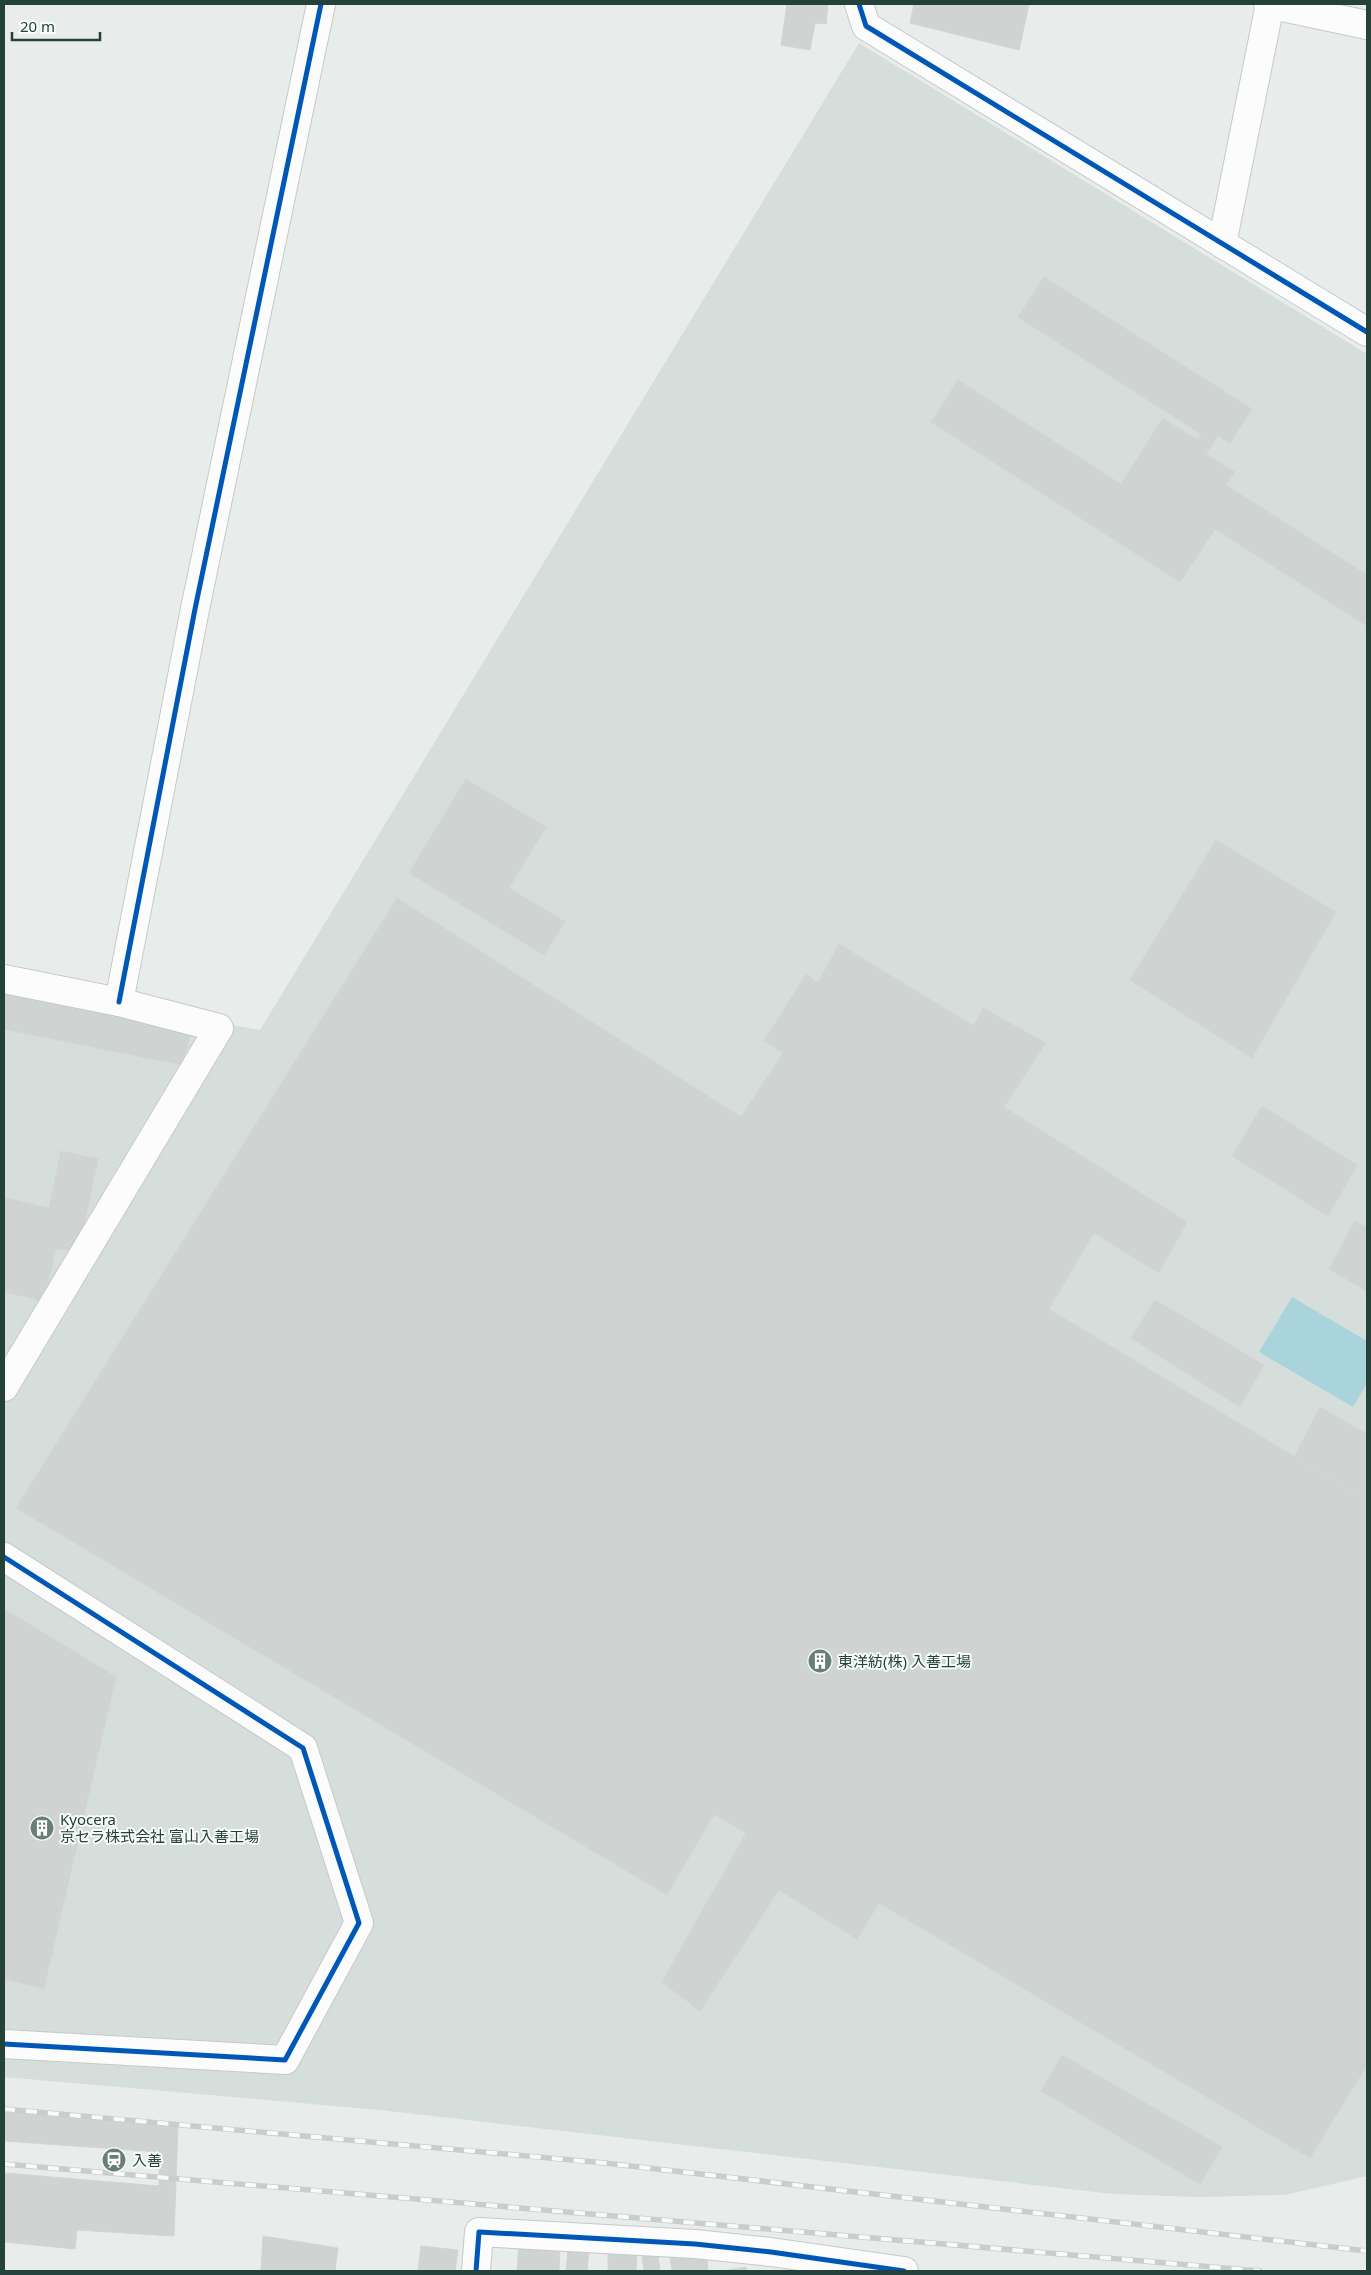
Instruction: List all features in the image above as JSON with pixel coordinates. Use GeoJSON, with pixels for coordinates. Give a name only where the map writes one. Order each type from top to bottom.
{"type":"FeatureCollection","features":[{"type":"Feature","properties":{"kind":"street"},"geometry":{"type":"LineString","coordinates":[[119,1002],[195,609],[321,4]]}},
{"type":"Feature","properties":{"kind":"street"},"geometry":{"type":"LineString","coordinates":[[859,4],[866,26],[1367,332]]}},
{"type":"Feature","properties":{"kind":"street"},"geometry":{"type":"LineString","coordinates":[[1222,244],[1269,4],[1367,24]]}},
{"type":"Feature","properties":{"kind":"street"},"geometry":{"type":"LineString","coordinates":[[4,979],[119,1002],[219,1028],[4,1387]]}},
{"type":"Feature","properties":{"kind":"street"},"geometry":{"type":"LineString","coordinates":[[4,1557],[303,1748],[359,1923],[285,2060],[4,2044]]}},
{"type":"Feature","properties":{"kind":"street"},"geometry":{"type":"LineString","coordinates":[[476,2271],[479,2232],[695,2244],[825,2265],[904,2271]]}},
{"type":"Feature","properties":{"kind":"shaded area"},"geometry":{"type":"Polygon","coordinates":[[[859,43],[1367,354],[1367,2176],[1285,2195],[1197,2197],[1113,2194],[380,2110],[4,2077],[4,983],[260,1030],[859,43]]]}},
{"type":"Feature","properties":{"kind":"water"},"geometry":{"type":"Polygon","coordinates":[[[1292,1297],[1367,1341],[1367,1383],[1353,1407],[1259,1352],[1292,1297]]]}},
{"type":"Feature","properties":{"kind":"building"},"geometry":{"type":"Polygon","coordinates":[[[787,4],[828,4],[826,24],[815,23],[810,50],[781,45],[787,4]]]}},
{"type":"Feature","properties":{"kind":"building"},"geometry":{"type":"Polygon","coordinates":[[[914,4],[1029,4],[1019,50],[910,23],[914,4]]]}},
{"type":"Feature","properties":{"kind":"building"},"geometry":{"type":"Polygon","coordinates":[[[1044,277],[1252,409],[1230,443],[1218,436],[1206,454],[1235,472],[1226,485],[1367,575],[1367,626],[1215,529],[1180,582],[931,422],[958,380],[1121,484],[1163,418],[1197,440],[1201,434],[1018,317],[1044,277]]]}},
{"type":"Feature","properties":{"kind":"building"},"geometry":{"type":"Polygon","coordinates":[[[466,779],[546,827],[509,888],[565,922],[544,955],[409,873],[466,779]]]}},
{"type":"Feature","properties":{"kind":"building"},"geometry":{"type":"Polygon","coordinates":[[[1216,840],[1336,912],[1252,1058],[1130,980],[1216,840]]]}},
{"type":"Feature","properties":{"kind":"building","name":"東洋紡(株) 入善工場"},"geometry":{"type":"Polygon","coordinates":[[[397,898],[741,1117],[783,1053],[764,1041],[806,974],[818,983],[839,944],[974,1026],[983,1008],[1046,1043],[1004,1107],[1187,1222],[1159,1273],[1094,1233],[1049,1309],[1367,1500],[1367,2065],[1310,2158],[879,1903],[857,1939],[779,1890],[700,2011],[662,1982],[746,1833],[714,1814],[667,1895],[16,1508],[397,898]]]}},
{"type":"Feature","properties":{"kind":"building"},"geometry":{"type":"Polygon","coordinates":[[[4,992],[191,1032],[182,1065],[4,1029],[4,992]]]}},
{"type":"Feature","properties":{"kind":"building"},"geometry":{"type":"Polygon","coordinates":[[[1262,1106],[1357,1165],[1328,1216],[1232,1156],[1262,1106]]]}},
{"type":"Feature","properties":{"kind":"building"},"geometry":{"type":"Polygon","coordinates":[[[61,1151],[98,1159],[78,1253],[56,1248],[44,1301],[4,1292],[5,1198],[49,1208],[61,1151]]]}},
{"type":"Feature","properties":{"kind":"building"},"geometry":{"type":"Polygon","coordinates":[[[1355,1221],[1367,1227],[1367,1291],[1329,1269],[1355,1221]]]}},
{"type":"Feature","properties":{"kind":"building"},"geometry":{"type":"Polygon","coordinates":[[[1155,1300],[1264,1365],[1240,1407],[1131,1338],[1155,1300]]]}},
{"type":"Feature","properties":{"kind":"building"},"geometry":{"type":"Polygon","coordinates":[[[1320,1407],[1367,1434],[1367,1500],[1294,1457],[1320,1407]]]}},
{"type":"Feature","properties":{"kind":"building","name":"Kyocera 京セラ株式会社 富山入善工場"},"geometry":{"type":"Polygon","coordinates":[[[4,1609],[116,1677],[44,1988],[4,1979],[4,1609]]]}},
{"type":"Feature","properties":{"kind":"building"},"geometry":{"type":"Polygon","coordinates":[[[1062,2055],[1222,2147],[1200,2184],[1041,2091],[1062,2055]]]}},
{"type":"Feature","properties":{"kind":"building"},"geometry":{"type":"Polygon","coordinates":[[[4,2111],[178,2127],[174,2236],[77,2230],[75,2249],[4,2242],[4,2173],[159,2186],[159,2152],[4,2141],[4,2111]]]}},
{"type":"Feature","properties":{"kind":"building"},"geometry":{"type":"Polygon","coordinates":[[[263,2236],[338,2248],[335,2271],[261,2271],[263,2236]]]}},
{"type":"Feature","properties":{"kind":"building"},"geometry":{"type":"Polygon","coordinates":[[[519,2243],[560,2247],[559,2271],[517,2271],[519,2243]]]}},
{"type":"Feature","properties":{"kind":"building"},"geometry":{"type":"Polygon","coordinates":[[[421,2246],[458,2250],[455,2271],[418,2271],[421,2246]]]}},
{"type":"Feature","properties":{"kind":"building"},"geometry":{"type":"Polygon","coordinates":[[[568,2248],[589,2250],[587,2271],[566,2271],[568,2248]]]}},
{"type":"Feature","properties":{"kind":"building"},"geometry":{"type":"Polygon","coordinates":[[[706,2250],[708,2271],[672,2271],[670,2254],[706,2250]]]}},
{"type":"Feature","properties":{"kind":"building"},"geometry":{"type":"Polygon","coordinates":[[[608,2251],[637,2252],[636,2271],[608,2271],[608,2251]]]}},
{"type":"Feature","properties":{"kind":"building"},"geometry":{"type":"Polygon","coordinates":[[[658,2254],[660,2271],[644,2271],[642,2255],[658,2254]]]}},
{"type":"Feature","properties":{"kind":"building"},"geometry":{"type":"Polygon","coordinates":[[[746,2267],[747,2271],[723,2271],[746,2267]]]}},
{"type":"Feature","properties":{"kind":"railway"},"geometry":{"type":"LineString","coordinates":[[4,2109],[605,2163],[1367,2251]]}},
{"type":"Feature","properties":{"kind":"railway"},"geometry":{"type":"LineString","coordinates":[[4,2164],[1260,2271]]}},
{"type":"Feature","properties":{"kind":"cycle path"},"geometry":{"type":"LineString","coordinates":[[119,1002],[195,609],[321,4]]}},
{"type":"Feature","properties":{"kind":"cycle path"},"geometry":{"type":"LineString","coordinates":[[859,4],[866,26],[1367,332]]}},
{"type":"Feature","properties":{"kind":"cycle path"},"geometry":{"type":"LineString","coordinates":[[4,1557],[303,1748],[359,1923],[285,2060],[4,2044]]}},
{"type":"Feature","properties":{"kind":"cycle path"},"geometry":{"type":"LineString","coordinates":[[476,2271],[479,2232],[695,2244],[771,2252],[904,2271]]}},
{"type":"Feature","properties":{"kind":"place","name":"東洋紡(株) 入善工場"},"geometry":{"type":"Point","coordinates":[820,1661]}},
{"type":"Feature","properties":{"kind":"place","name":"Kyocera 京セラ株式会社 富山入善工場"},"geometry":{"type":"Point","coordinates":[42,1828]}},
{"type":"Feature","properties":{"kind":"place","name":"入善"},"geometry":{"type":"Point","coordinates":[114,2160]}}]}
